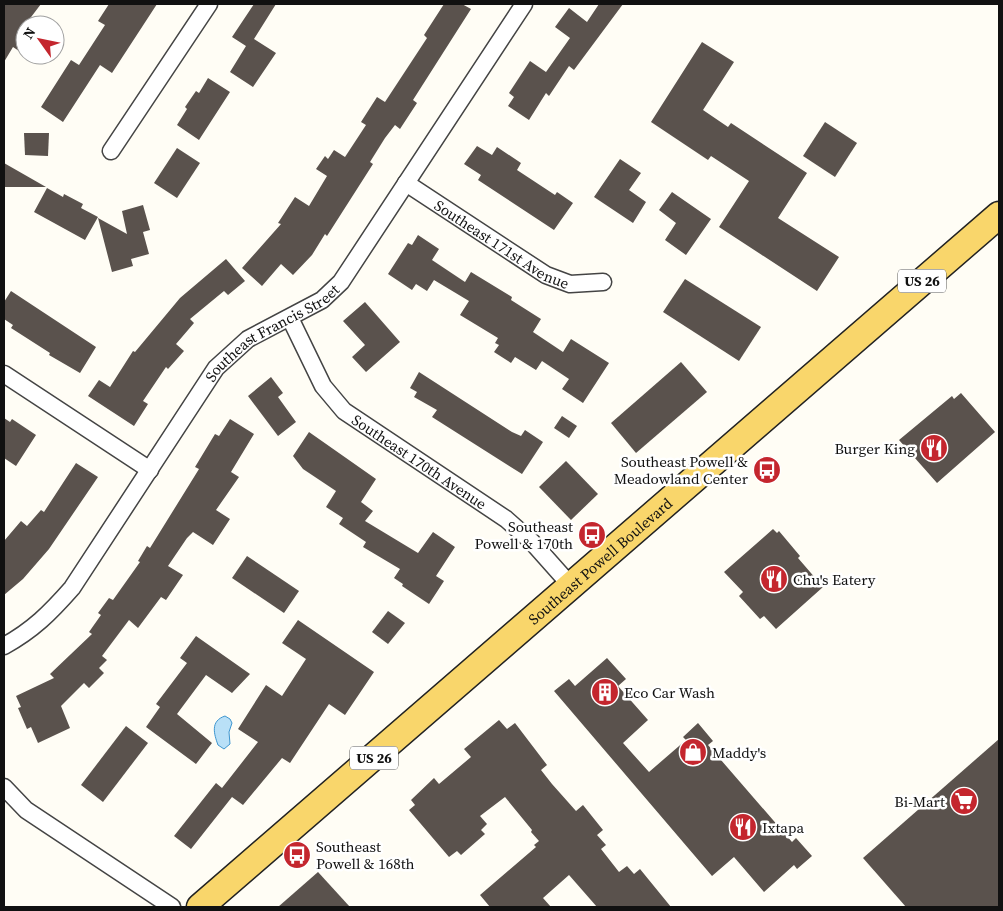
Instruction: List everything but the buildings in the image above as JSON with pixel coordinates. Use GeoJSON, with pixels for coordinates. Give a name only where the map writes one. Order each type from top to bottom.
{"type":"FeatureCollection","features":[{"type":"Feature","properties":{"kind":"main road","name":"Southeast Powell Boulevard"},"geometry":{"type":"LineString","coordinates":[[200,907],[572,587],[999,215]]}},
{"type":"Feature","properties":{"kind":"street"},"geometry":{"type":"LineString","coordinates":[[111,151],[209,4]]}},
{"type":"Feature","properties":{"kind":"street","name":"Southeast Francis Street"},"geometry":{"type":"LineString","coordinates":[[4,646],[29,632],[49,614],[72,588],[216,368],[248,339],[322,300],[341,282],[524,4]]}},
{"type":"Feature","properties":{"kind":"street","name":"Southeast 171st Avenue"},"geometry":{"type":"LineString","coordinates":[[406,184],[546,275],[570,284],[604,282]]}},
{"type":"Feature","properties":{"kind":"street","name":"Southeast 170th Avenue"},"geometry":{"type":"LineString","coordinates":[[290,318],[323,386],[344,411],[506,519],[532,542],[572,587]]}},
{"type":"Feature","properties":{"kind":"street"},"geometry":{"type":"LineString","coordinates":[[4,374],[150,470]]}},
{"type":"Feature","properties":{"kind":"street"},"geometry":{"type":"LineString","coordinates":[[4,787],[26,810],[172,907]]}},
{"type":"Feature","properties":{"kind":"water"},"geometry":{"type":"Polygon","coordinates":[[[225,716],[232,723],[229,732],[230,744],[224,749],[218,745],[214,728],[217,721],[225,716]]]}},
{"type":"Feature","properties":{"kind":"place","name":"Burger King"},"geometry":{"type":"Point","coordinates":[934,448]}},
{"type":"Feature","properties":{"kind":"place","name":"Southeast Powell & Meadowland Center"},"geometry":{"type":"Point","coordinates":[767,470]}},
{"type":"Feature","properties":{"kind":"place","name":"Southeast Powell & 170th"},"geometry":{"type":"Point","coordinates":[592,535]}},
{"type":"Feature","properties":{"kind":"place","name":"Chu's Eatery"},"geometry":{"type":"Point","coordinates":[774,579]}},
{"type":"Feature","properties":{"kind":"place","name":"Eco Car Wash"},"geometry":{"type":"Point","coordinates":[605,692]}},
{"type":"Feature","properties":{"kind":"place","name":"Maddy's"},"geometry":{"type":"Point","coordinates":[693,752]}},
{"type":"Feature","properties":{"kind":"place","name":"Bi-Mart"},"geometry":{"type":"Point","coordinates":[964,801]}},
{"type":"Feature","properties":{"kind":"place","name":"Ixtapa"},"geometry":{"type":"Point","coordinates":[743,827]}},
{"type":"Feature","properties":{"kind":"place","name":"Southeast Powell & 168th"},"geometry":{"type":"Point","coordinates":[297,855]}}]}
